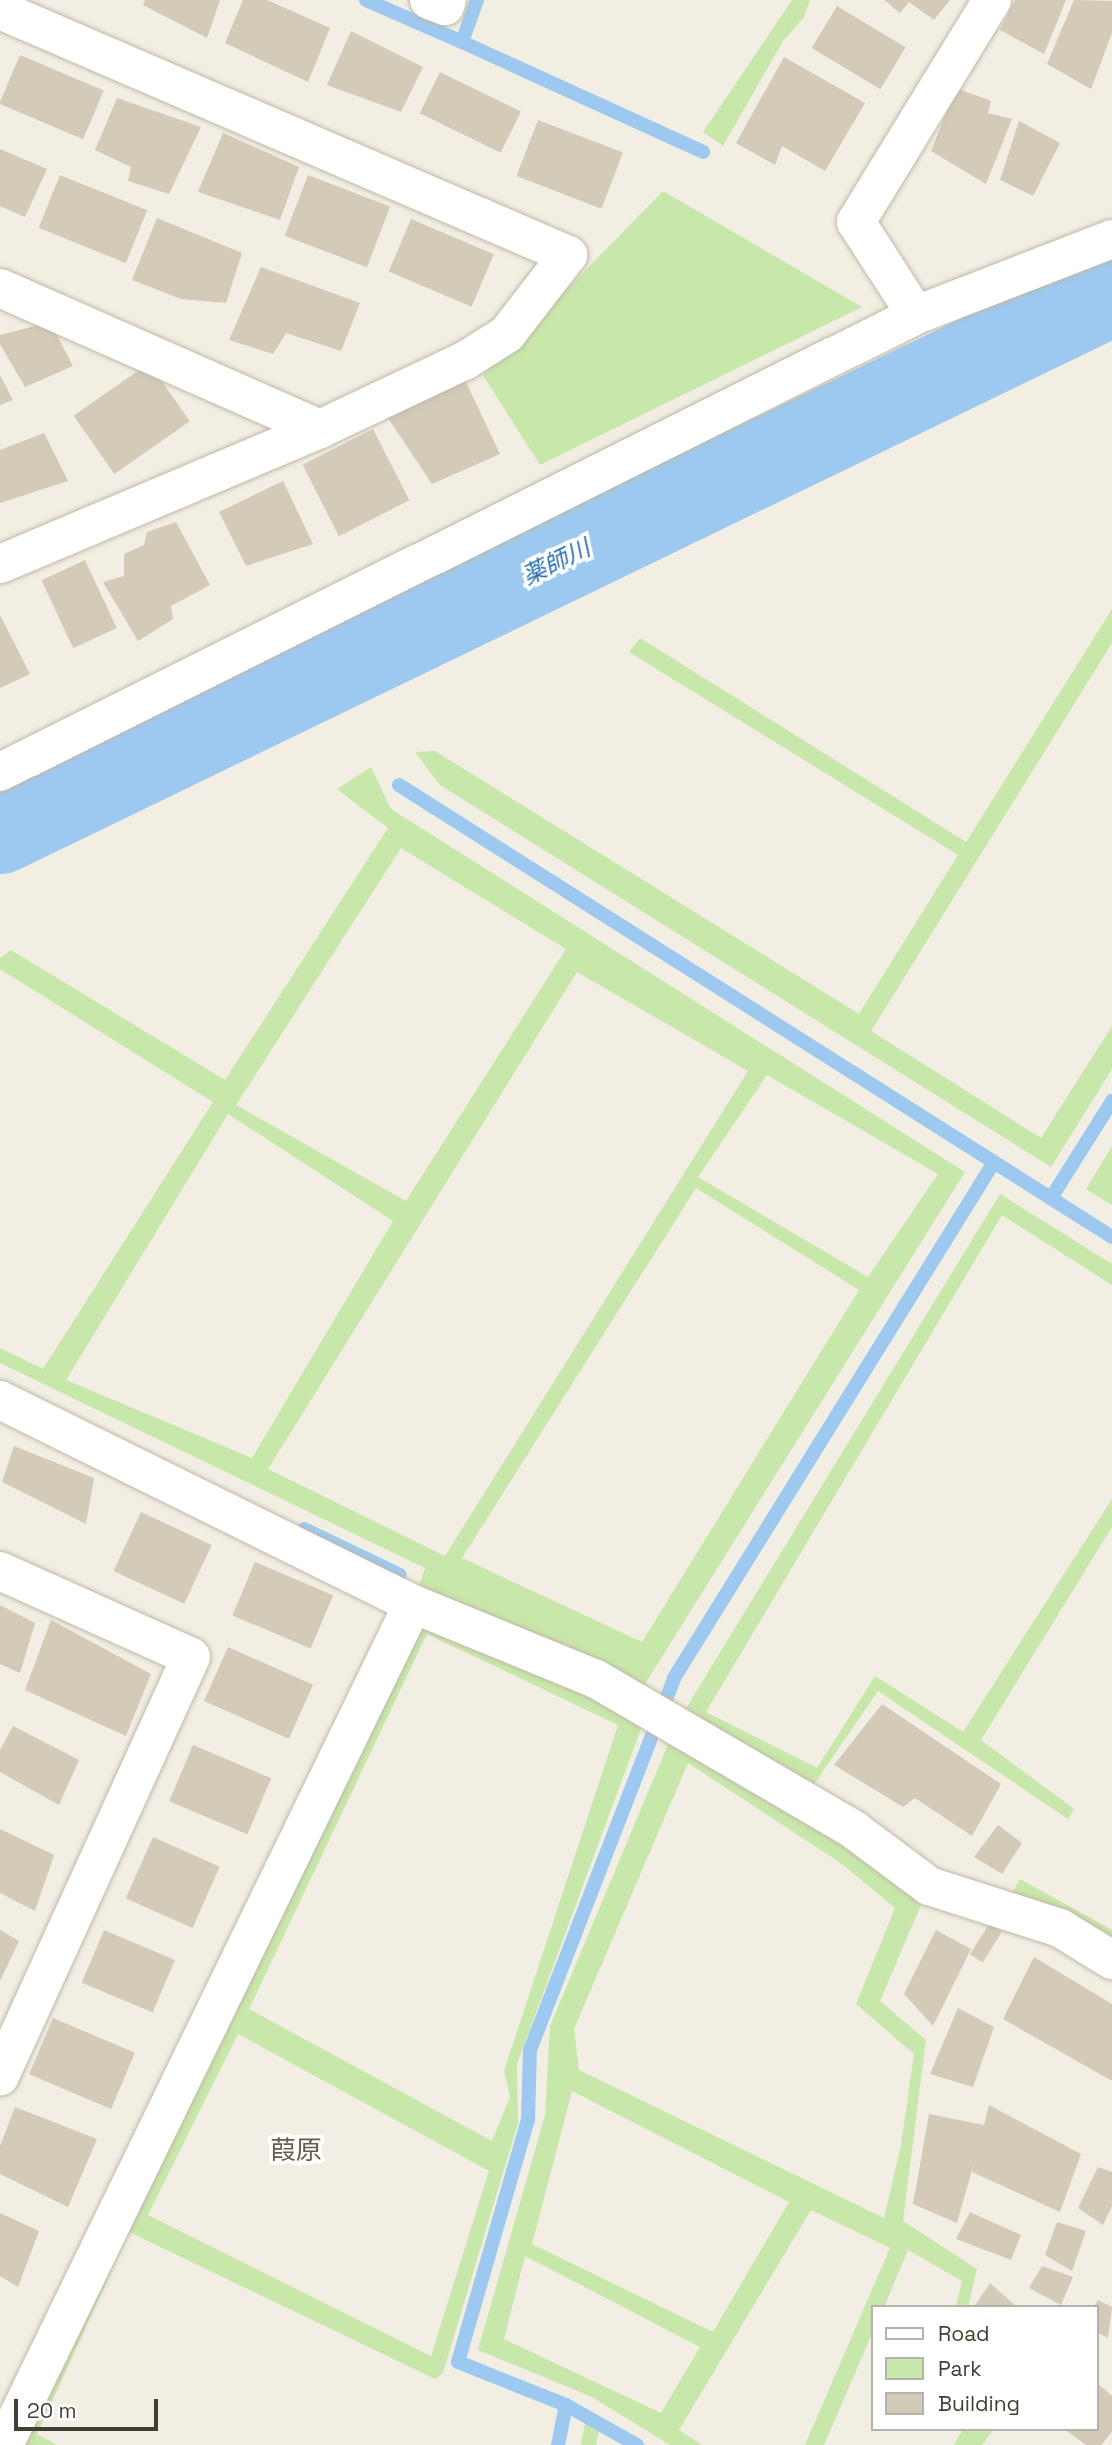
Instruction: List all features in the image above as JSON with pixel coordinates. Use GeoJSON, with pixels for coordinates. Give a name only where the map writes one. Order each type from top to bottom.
{"type":"FeatureCollection","features":[{"type":"Feature","properties":{"kind":"street"},"geometry":{"type":"LineString","coordinates":[[429,0],[445,6],[447,0]]}},
{"type":"Feature","properties":{"kind":"street"},"geometry":{"type":"LineString","coordinates":[[916,315],[856,222],[992,0]]}},
{"type":"Feature","properties":{"kind":"street"},"geometry":{"type":"LineString","coordinates":[[0,10],[568,255],[507,334],[466,360],[320,429],[0,564]]}},
{"type":"Feature","properties":{"kind":"street"},"geometry":{"type":"LineString","coordinates":[[0,772],[916,315],[1112,239]]}},
{"type":"Feature","properties":{"kind":"street"},"geometry":{"type":"LineString","coordinates":[[0,288],[320,429]]}},
{"type":"Feature","properties":{"kind":"street"},"geometry":{"type":"LineString","coordinates":[[0,1400],[413,1604],[596,1679],[649,1707],[853,1830],[929,1886],[1060,1928],[1112,1960]]}},
{"type":"Feature","properties":{"kind":"street"},"geometry":{"type":"LineString","coordinates":[[0,1571],[191,1657],[0,2077]]}},
{"type":"Feature","properties":{"kind":"street"},"geometry":{"type":"LineString","coordinates":[[4,2445],[413,1604]]}},
{"type":"Feature","properties":{"kind":"green space"},"geometry":{"type":"Polygon","coordinates":[[[792,0],[810,0],[804,17],[783,41],[723,146],[703,132],[792,0]]]}},
{"type":"Feature","properties":{"kind":"green space"},"geometry":{"type":"Polygon","coordinates":[[[663,191],[862,307],[540,465],[483,375],[663,191]]]}},
{"type":"Feature","properties":{"kind":"green space"},"geometry":{"type":"Polygon","coordinates":[[[1112,609],[1112,643],[871,1031],[1041,1138],[1112,1026],[1112,1069],[1051,1167],[440,785],[415,752],[435,751],[859,1014],[958,855],[629,652],[640,638],[966,842],[1112,609]]]}},
{"type":"Feature","properties":{"kind":"green space"},"geometry":{"type":"Polygon","coordinates":[[[371,767],[391,809],[965,1172],[635,1700],[649,1707],[517,2064],[518,2123],[443,2373],[435,2379],[129,2232],[37,2434],[57,2445],[4,2445],[413,1603],[425,1568],[0,1363],[0,1348],[43,1369],[213,1102],[0,969],[0,958],[11,950],[225,1080],[388,828],[337,789],[371,767]],[[401,848],[236,1105],[406,1201],[566,949],[401,848]],[[577,972],[268,1469],[445,1556],[748,1071],[577,972]],[[767,1075],[698,1177],[868,1277],[938,1174],[767,1075]],[[228,1114],[66,1380],[252,1458],[393,1221],[228,1114]],[[696,1188],[462,1558],[642,1642],[859,1290],[696,1188]],[[427,1634],[249,2009],[492,2141],[510,2097],[504,2071],[618,1725],[427,1634]],[[238,2034],[148,2215],[431,2356],[489,2171],[238,2034]]]}},
{"type":"Feature","properties":{"kind":"green space"},"geometry":{"type":"Polygon","coordinates":[[[1112,1146],[1112,1205],[1086,1189],[1112,1146]]]}},
{"type":"Feature","properties":{"kind":"green space"},"geometry":{"type":"Polygon","coordinates":[[[1000,1194],[1112,1264],[1112,1285],[1002,1215],[706,1712],[817,1768],[875,1676],[963,1732],[1112,1499],[1112,1527],[981,1740],[1074,1809],[1068,1819],[878,1691],[804,1799],[929,1886],[880,2001],[926,2040],[903,2221],[977,2269],[968,2305],[956,2305],[962,2281],[908,2250],[885,2305],[870,2305],[870,2339],[824,2445],[805,2445],[890,2248],[811,2210],[679,2430],[702,2445],[670,2445],[592,2397],[478,2350],[545,2115],[550,2026],[677,1723],[1000,1194]],[[688,1763],[574,2029],[579,2070],[884,2218],[901,2145],[914,2054],[856,2004],[895,1908],[842,1864],[688,1763]],[[572,2091],[532,2244],[713,2332],[789,2202],[572,2091]],[[525,2256],[504,2339],[661,2413],[700,2347],[525,2256]]]}},
{"type":"Feature","properties":{"kind":"green space"},"geometry":{"type":"Polygon","coordinates":[[[1020,1879],[1112,1930],[1112,1960],[1002,1910],[1020,1879]]]}},
{"type":"Feature","properties":{"kind":"green space"},"geometry":{"type":"Polygon","coordinates":[[[585,2423],[600,2427],[596,2445],[581,2445],[585,2423]]]}},
{"type":"Feature","properties":{"kind":"green space"},"geometry":{"type":"Polygon","coordinates":[[[962,2431],[992,2431],[982,2445],[954,2445],[962,2431]]]}},
{"type":"Feature","properties":{"kind":"building"},"geometry":{"type":"Polygon","coordinates":[[[145,0],[220,0],[207,38],[143,5],[145,0]]]}},
{"type":"Feature","properties":{"kind":"building"},"geometry":{"type":"Polygon","coordinates":[[[243,0],[267,0],[330,28],[308,82],[225,43],[243,0]]]}},
{"type":"Feature","properties":{"kind":"building"},"geometry":{"type":"Polygon","coordinates":[[[884,0],[950,0],[934,20],[909,2],[900,13],[884,0]]]}},
{"type":"Feature","properties":{"kind":"building"},"geometry":{"type":"Polygon","coordinates":[[[1015,0],[1066,0],[1044,54],[1000,30],[1015,0]]]}},
{"type":"Feature","properties":{"kind":"building"},"geometry":{"type":"Polygon","coordinates":[[[1074,0],[1112,1],[1112,33],[1091,89],[1047,64],[1074,0]]]}},
{"type":"Feature","properties":{"kind":"building"},"geometry":{"type":"Polygon","coordinates":[[[837,6],[906,47],[880,89],[812,48],[837,6]]]}},
{"type":"Feature","properties":{"kind":"building"},"geometry":{"type":"Polygon","coordinates":[[[351,31],[423,67],[401,112],[327,85],[351,31]]]}},
{"type":"Feature","properties":{"kind":"building"},"geometry":{"type":"Polygon","coordinates":[[[20,55],[104,91],[83,139],[0,104],[20,55]]]}},
{"type":"Feature","properties":{"kind":"building"},"geometry":{"type":"Polygon","coordinates":[[[784,57],[865,103],[825,171],[782,146],[775,165],[736,143],[784,57]]]}},
{"type":"Feature","properties":{"kind":"building"},"geometry":{"type":"Polygon","coordinates":[[[440,72],[521,111],[501,153],[420,113],[440,72]]]}},
{"type":"Feature","properties":{"kind":"building"},"geometry":{"type":"Polygon","coordinates":[[[956,88],[991,101],[988,113],[1012,119],[986,184],[931,151],[956,88]]]}},
{"type":"Feature","properties":{"kind":"building"},"geometry":{"type":"Polygon","coordinates":[[[117,98],[201,127],[169,194],[128,181],[131,167],[95,150],[117,98]]]}},
{"type":"Feature","properties":{"kind":"building"},"geometry":{"type":"Polygon","coordinates":[[[538,120],[623,153],[601,209],[516,176],[538,120]]]}},
{"type":"Feature","properties":{"kind":"building"},"geometry":{"type":"Polygon","coordinates":[[[1019,121],[1060,143],[1033,196],[1000,180],[1019,121]]]}},
{"type":"Feature","properties":{"kind":"building"},"geometry":{"type":"Polygon","coordinates":[[[223,133],[299,167],[280,220],[198,192],[223,133]]]}},
{"type":"Feature","properties":{"kind":"building"},"geometry":{"type":"Polygon","coordinates":[[[0,149],[47,169],[25,217],[0,206],[0,149]]]}},
{"type":"Feature","properties":{"kind":"building"},"geometry":{"type":"Polygon","coordinates":[[[60,175],[147,210],[126,263],[39,228],[60,175]]]}},
{"type":"Feature","properties":{"kind":"building"},"geometry":{"type":"Polygon","coordinates":[[[308,175],[390,207],[367,267],[285,236],[308,175]]]}},
{"type":"Feature","properties":{"kind":"building"},"geometry":{"type":"Polygon","coordinates":[[[157,218],[242,253],[226,303],[181,299],[132,280],[157,218]]]}},
{"type":"Feature","properties":{"kind":"building"},"geometry":{"type":"Polygon","coordinates":[[[411,219],[494,254],[472,307],[389,271],[411,219]]]}},
{"type":"Feature","properties":{"kind":"building"},"geometry":{"type":"Polygon","coordinates":[[[261,267],[360,303],[341,351],[286,333],[273,354],[229,340],[261,267]]]}},
{"type":"Feature","properties":{"kind":"building"},"geometry":{"type":"Polygon","coordinates":[[[50,322],[73,366],[25,387],[0,344],[0,335],[50,322]]]}},
{"type":"Feature","properties":{"kind":"building"},"geometry":{"type":"Polygon","coordinates":[[[149,363],[190,421],[114,474],[74,416],[149,363]]]}},
{"type":"Feature","properties":{"kind":"building"},"geometry":{"type":"Polygon","coordinates":[[[0,375],[13,400],[0,405],[0,375]]]}},
{"type":"Feature","properties":{"kind":"building"},"geometry":{"type":"Polygon","coordinates":[[[464,378],[500,454],[432,484],[386,415],[464,378]]]}},
{"type":"Feature","properties":{"kind":"building"},"geometry":{"type":"Polygon","coordinates":[[[373,429],[409,500],[339,536],[303,465],[373,429]]]}},
{"type":"Feature","properties":{"kind":"building"},"geometry":{"type":"Polygon","coordinates":[[[44,433],[68,481],[0,503],[0,450],[44,433]]]}},
{"type":"Feature","properties":{"kind":"building"},"geometry":{"type":"Polygon","coordinates":[[[283,481],[313,544],[246,566],[219,512],[283,481]]]}},
{"type":"Feature","properties":{"kind":"building"},"geometry":{"type":"Polygon","coordinates":[[[176,522],[210,585],[171,606],[173,619],[138,641],[103,582],[124,576],[124,554],[144,545],[147,532],[176,522]]]}},
{"type":"Feature","properties":{"kind":"building"},"geometry":{"type":"Polygon","coordinates":[[[85,560],[117,628],[73,648],[41,580],[85,560]]]}},
{"type":"Feature","properties":{"kind":"building"},"geometry":{"type":"Polygon","coordinates":[[[0,615],[30,674],[0,688],[0,615]]]}},
{"type":"Feature","properties":{"kind":"building"},"geometry":{"type":"Polygon","coordinates":[[[14,1446],[94,1478],[86,1524],[2,1482],[14,1446]]]}},
{"type":"Feature","properties":{"kind":"building"},"geometry":{"type":"Polygon","coordinates":[[[141,1512],[212,1545],[184,1604],[114,1571],[141,1512]]]}},
{"type":"Feature","properties":{"kind":"building"},"geometry":{"type":"Polygon","coordinates":[[[255,1562],[333,1595],[311,1649],[232,1615],[255,1562]]]}},
{"type":"Feature","properties":{"kind":"building"},"geometry":{"type":"Polygon","coordinates":[[[0,1605],[35,1623],[20,1673],[0,1664],[0,1605]]]}},
{"type":"Feature","properties":{"kind":"building"},"geometry":{"type":"Polygon","coordinates":[[[51,1620],[151,1674],[126,1736],[25,1690],[51,1620]]]}},
{"type":"Feature","properties":{"kind":"building"},"geometry":{"type":"Polygon","coordinates":[[[228,1647],[313,1685],[289,1739],[204,1701],[228,1647]]]}},
{"type":"Feature","properties":{"kind":"building"},"geometry":{"type":"Polygon","coordinates":[[[882,1704],[1001,1784],[972,1836],[915,1798],[903,1807],[834,1765],[882,1704]]]}},
{"type":"Feature","properties":{"kind":"building"},"geometry":{"type":"Polygon","coordinates":[[[13,1726],[79,1760],[59,1805],[0,1772],[0,1750],[13,1726]]]}},
{"type":"Feature","properties":{"kind":"building"},"geometry":{"type":"Polygon","coordinates":[[[193,1745],[271,1778],[247,1834],[169,1801],[193,1745]]]}},
{"type":"Feature","properties":{"kind":"building"},"geometry":{"type":"Polygon","coordinates":[[[998,1825],[1022,1843],[1002,1874],[974,1857],[998,1825]]]}},
{"type":"Feature","properties":{"kind":"building"},"geometry":{"type":"Polygon","coordinates":[[[0,1829],[54,1855],[35,1911],[0,1893],[0,1829]]]}},
{"type":"Feature","properties":{"kind":"building"},"geometry":{"type":"Polygon","coordinates":[[[153,1837],[220,1867],[192,1928],[126,1898],[153,1837]]]}},
{"type":"Feature","properties":{"kind":"building"},"geometry":{"type":"Polygon","coordinates":[[[989,1924],[1002,1932],[983,1962],[970,1955],[989,1924]]]}},
{"type":"Feature","properties":{"kind":"building"},"geometry":{"type":"Polygon","coordinates":[[[0,1930],[19,1941],[0,1981],[0,1930]]]}},
{"type":"Feature","properties":{"kind":"building"},"geometry":{"type":"Polygon","coordinates":[[[104,1930],[175,1960],[153,2013],[82,1982],[104,1930]]]}},
{"type":"Feature","properties":{"kind":"building"},"geometry":{"type":"Polygon","coordinates":[[[936,1930],[971,1949],[933,2026],[904,1994],[936,1930]]]}},
{"type":"Feature","properties":{"kind":"building"},"geometry":{"type":"Polygon","coordinates":[[[1034,1957],[1112,2004],[1112,2081],[1003,2019],[1034,1957]]]}},
{"type":"Feature","properties":{"kind":"building"},"geometry":{"type":"Polygon","coordinates":[[[958,2008],[994,2027],[973,2087],[930,2074],[958,2008]]]}},
{"type":"Feature","properties":{"kind":"building"},"geometry":{"type":"Polygon","coordinates":[[[53,2018],[135,2053],[111,2109],[29,2074],[53,2018]]]}},
{"type":"Feature","properties":{"kind":"building"},"geometry":{"type":"Polygon","coordinates":[[[989,2105],[1081,2154],[1060,2212],[972,2172],[976,2156],[957,2223],[913,2204],[929,2114],[984,2125],[989,2105]]]}},
{"type":"Feature","properties":{"kind":"building"},"geometry":{"type":"Polygon","coordinates":[[[15,2107],[97,2139],[68,2207],[0,2174],[0,2146],[15,2107]]]}},
{"type":"Feature","properties":{"kind":"building"},"geometry":{"type":"Polygon","coordinates":[[[1098,2167],[1112,2172],[1112,2206],[1103,2225],[1078,2208],[1098,2167]]]}},
{"type":"Feature","properties":{"kind":"building"},"geometry":{"type":"Polygon","coordinates":[[[970,2212],[1021,2235],[1011,2260],[956,2239],[970,2212]]]}},
{"type":"Feature","properties":{"kind":"building"},"geometry":{"type":"Polygon","coordinates":[[[0,2213],[39,2231],[18,2287],[0,2276],[0,2213]]]}},
{"type":"Feature","properties":{"kind":"building"},"geometry":{"type":"Polygon","coordinates":[[[1057,2222],[1086,2231],[1072,2271],[1045,2255],[1057,2222]]]}},
{"type":"Feature","properties":{"kind":"building"},"geometry":{"type":"Polygon","coordinates":[[[1042,2266],[1073,2277],[1061,2305],[1029,2288],[1042,2266]]]}},
{"type":"Feature","properties":{"kind":"building"},"geometry":{"type":"Polygon","coordinates":[[[990,2283],[1015,2305],[975,2305],[990,2283]]]}},
{"type":"Feature","properties":{"kind":"building"},"geometry":{"type":"Polygon","coordinates":[[[1098,2300],[1112,2307],[1108,2338],[1098,2333],[1098,2305],[1095,2305],[1098,2300]]]}},
{"type":"Feature","properties":{"kind":"building"},"geometry":{"type":"Polygon","coordinates":[[[1098,2384],[1112,2396],[1112,2432],[1101,2445],[1086,2445],[1067,2431],[1098,2431],[1098,2384]]]}},
{"type":"Feature","properties":{"kind":"waterway"},"geometry":{"type":"LineString","coordinates":[[366,0],[462,42],[477,0]]}},
{"type":"Feature","properties":{"kind":"waterway"},"geometry":{"type":"LineString","coordinates":[[462,42],[703,152]]}},
{"type":"Feature","properties":{"kind":"waterway","name":"薬師川"},"geometry":{"type":"LineString","coordinates":[[0,831],[1112,293]]}},
{"type":"Feature","properties":{"kind":"waterway"},"geometry":{"type":"LineString","coordinates":[[399,785],[1112,1237]]}},
{"type":"Feature","properties":{"kind":"waterway"},"geometry":{"type":"LineString","coordinates":[[1051,1198],[1112,1101]]}},
{"type":"Feature","properties":{"kind":"waterway"},"geometry":{"type":"LineString","coordinates":[[637,2445],[566,2405],[458,2362],[528,2120],[530,2050],[674,1678],[994,1162]]}},
{"type":"Feature","properties":{"kind":"waterway"},"geometry":{"type":"LineString","coordinates":[[304,1529],[400,1575]]}},
{"type":"Feature","properties":{"kind":"waterway"},"geometry":{"type":"LineString","coordinates":[[558,2445],[566,2405]]}},
{"type":"Feature","properties":{"kind":"district","name":"葭原"},"geometry":{"type":"Point","coordinates":[296,2151]}}]}
